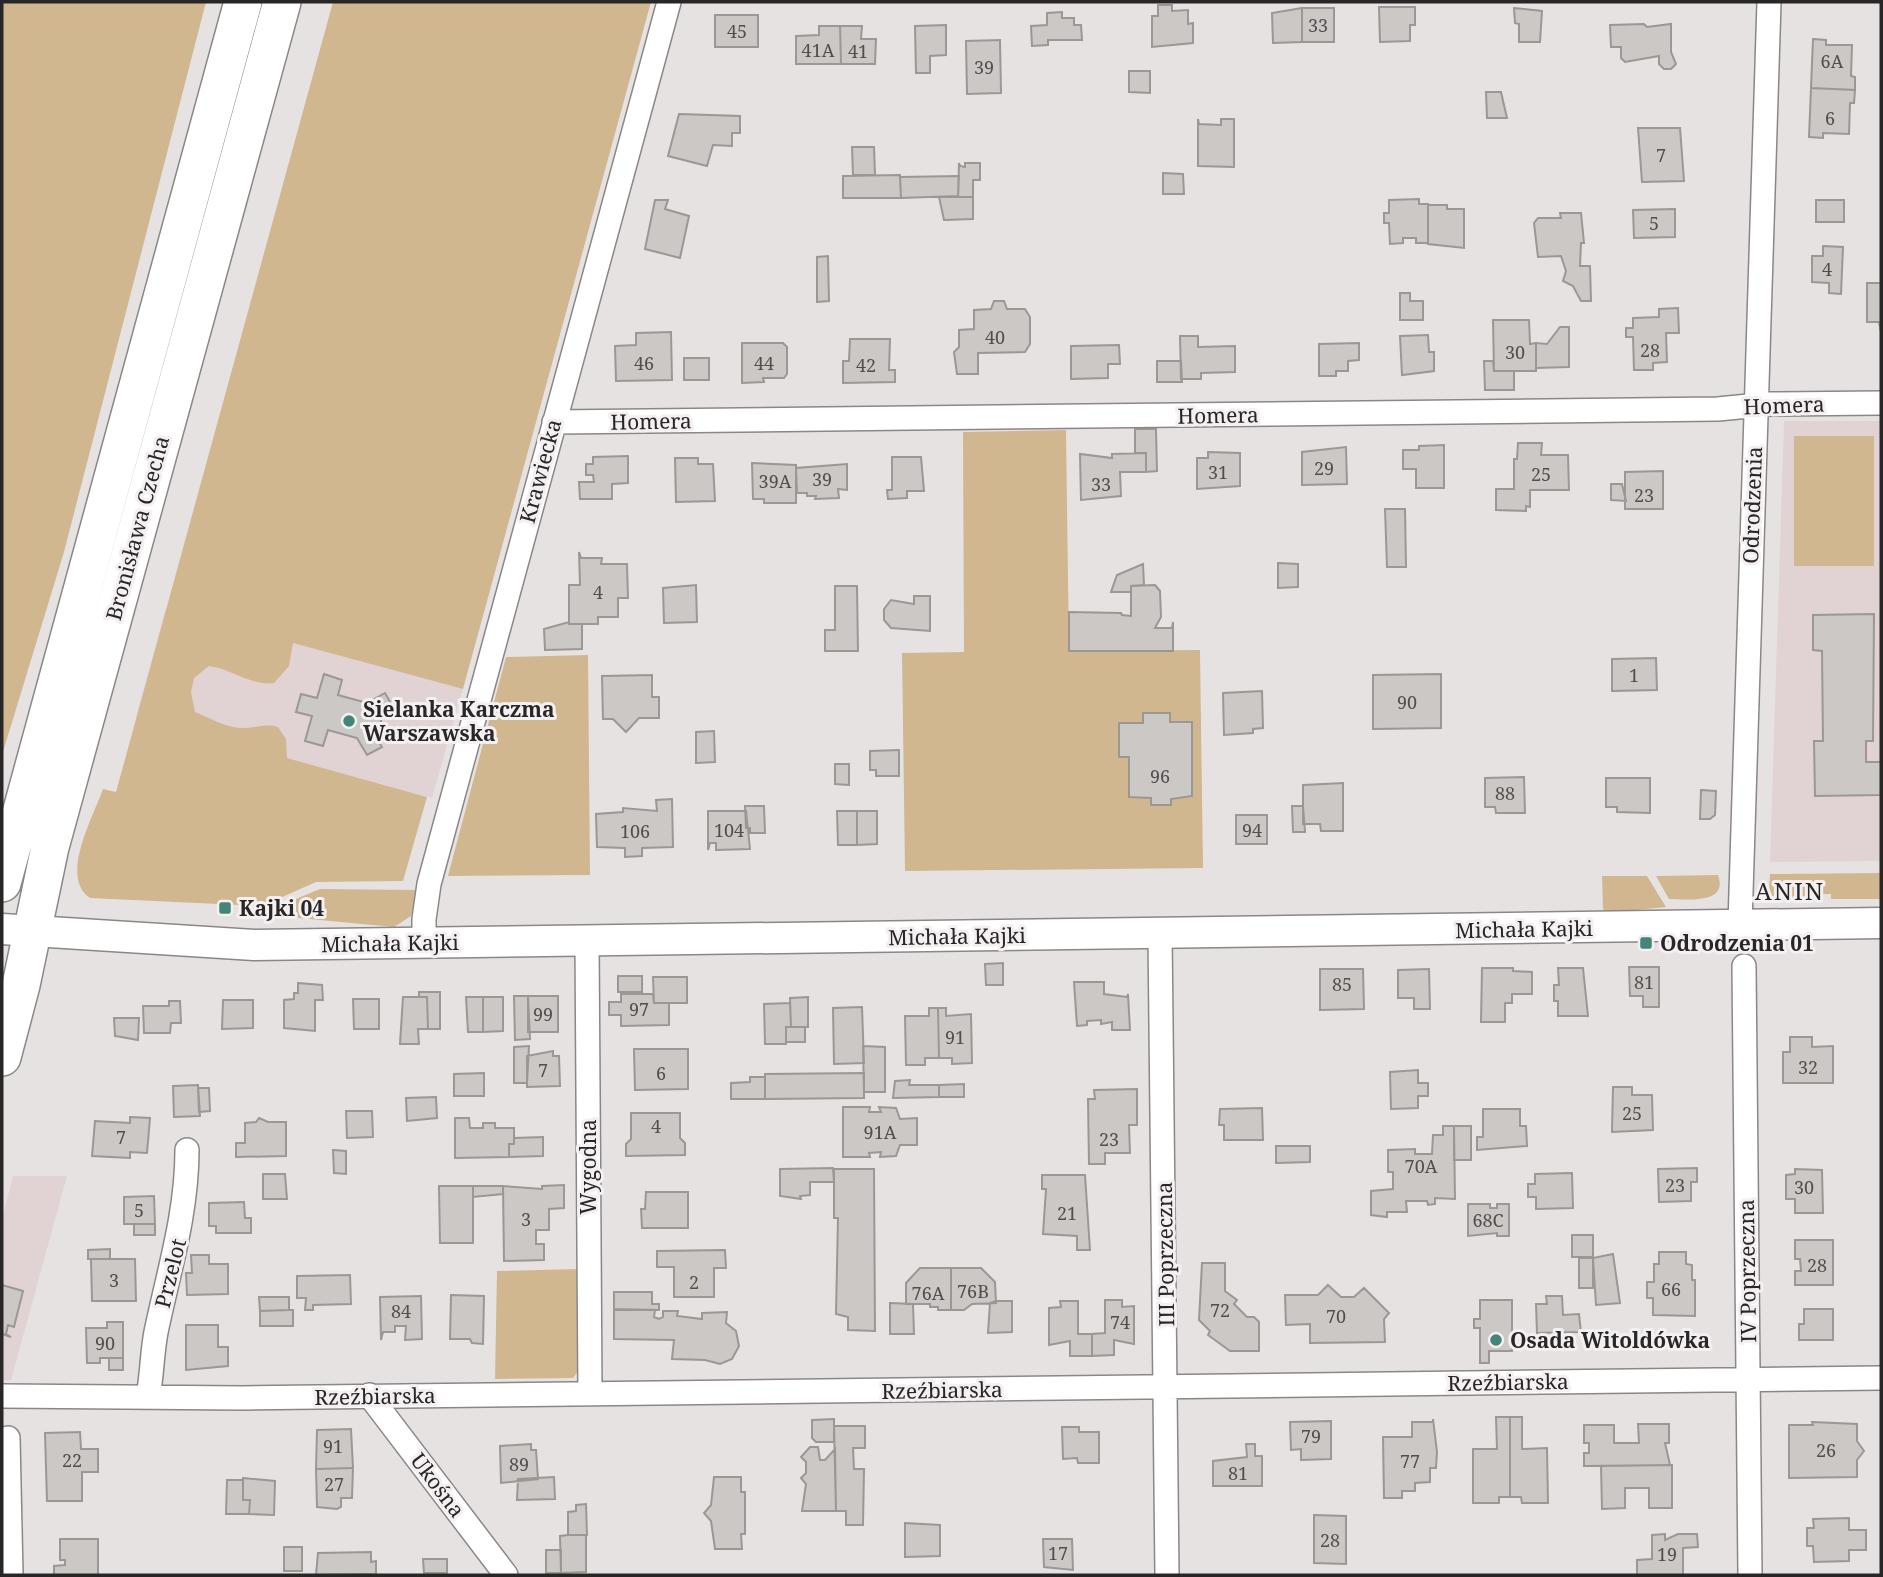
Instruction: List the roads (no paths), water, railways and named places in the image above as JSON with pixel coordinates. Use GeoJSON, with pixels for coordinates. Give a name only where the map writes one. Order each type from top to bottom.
{"type":"FeatureCollection","features":[{"type":"Feature","properties":{"kind":"main road","name":"Bronisława Czecha"},"geometry":{"type":"LineString","coordinates":[[2,883],[243,2]]}},
{"type":"Feature","properties":{"kind":"main road","name":"Bronisława Czecha"},"geometry":{"type":"LineString","coordinates":[[2,1057],[17,931],[50,848],[282,2]]}},
{"type":"Feature","properties":{"kind":"street","name":"Krawiecka"},"geometry":{"type":"LineString","coordinates":[[424,943],[429,884],[669,2]]}},
{"type":"Feature","properties":{"kind":"street","name":"Odrodzenia"},"geometry":{"type":"LineString","coordinates":[[1740,924],[1754,405],[1769,2]]}},
{"type":"Feature","properties":{"kind":"street","name":"Homera"},"geometry":{"type":"LineString","coordinates":[[554,422],[1718,410],[1754,405],[1881,403]]}},
{"type":"Feature","properties":{"kind":"street","name":"Michała Kajki"},"geometry":{"type":"LineString","coordinates":[[17,931],[254,945],[1881,923]]}},
{"type":"Feature","properties":{"kind":"street","name":"III Poprzeczna"},"geometry":{"type":"LineString","coordinates":[[1160,933],[1168,1387],[1167,1575]]}},
{"type":"Feature","properties":{"kind":"street","name":"Wygodna"},"geometry":{"type":"LineString","coordinates":[[587,940],[590,1394]]}},
{"type":"Feature","properties":{"kind":"street","name":"IV Poprzeczna"},"geometry":{"type":"LineString","coordinates":[[1744,966],[1750,1575]]}},
{"type":"Feature","properties":{"kind":"street","name":"Przelot"},"geometry":{"type":"LineString","coordinates":[[148,1397],[155,1335],[181,1232],[187,1192],[187,1150]]}},
{"type":"Feature","properties":{"kind":"street","name":"Rzeźbiarska"},"geometry":{"type":"LineString","coordinates":[[2,1396],[590,1394],[1881,1378]]}},
{"type":"Feature","properties":{"kind":"street","name":"Ukośna"},"geometry":{"type":"LineString","coordinates":[[369,1395],[506,1575]]}},
{"type":"Feature","properties":{"kind":"street"},"geometry":{"type":"LineString","coordinates":[[8,1438],[10,1575]]}},
{"type":"Feature","properties":{"kind":"place","name":"Sielanka Karczma Warszawska"},"geometry":{"type":"Point","coordinates":[349,721]}},
{"type":"Feature","properties":{"kind":"place","name":"Kajki 04"},"geometry":{"type":"Point","coordinates":[225,908]}},
{"type":"Feature","properties":{"kind":"place","name":"Odrodzenia 01"},"geometry":{"type":"Point","coordinates":[1646,943]}},
{"type":"Feature","properties":{"kind":"place","name":"Osada Witoldówka"},"geometry":{"type":"Point","coordinates":[1496,1340]}},
{"type":"Feature","properties":{"kind":"district","name":"ANIN"},"geometry":{"type":"Point","coordinates":[1790,890]}}]}
